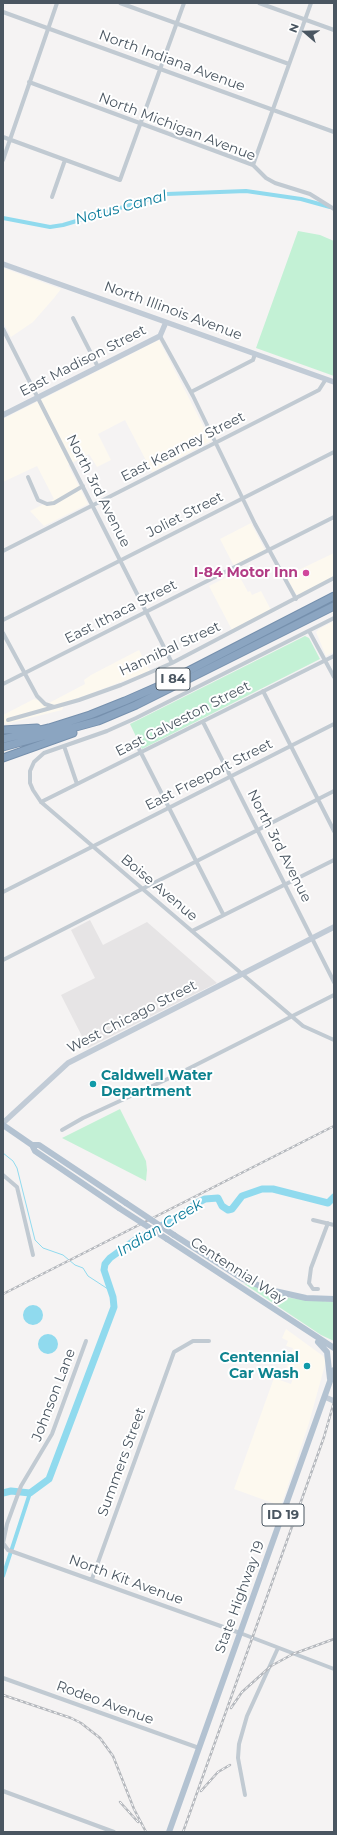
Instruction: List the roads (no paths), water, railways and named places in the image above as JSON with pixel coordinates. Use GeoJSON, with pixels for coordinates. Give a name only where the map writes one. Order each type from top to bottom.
{"type":"FeatureCollection","features":[{"type":"Feature","properties":{"kind":"highway","name":"I 84"},"geometry":{"type":"LineString","coordinates":[[3,739],[49,728],[90,715],[159,686],[334,596]]}},
{"type":"Feature","properties":{"kind":"highway","name":"I 84"},"geometry":{"type":"LineString","coordinates":[[3,747],[98,721],[173,688],[334,606]]}},
{"type":"Feature","properties":{"kind":"highway"},"geometry":{"type":"LineString","coordinates":[[3,758],[81,730],[98,721]]}},
{"type":"Feature","properties":{"kind":"highway"},"geometry":{"type":"LineString","coordinates":[[3,730],[49,728]]}},
{"type":"Feature","properties":{"kind":"main road","name":"Centennial Way"},"geometry":{"type":"LineString","coordinates":[[3,1124],[32,1145],[35,1151],[119,1208],[334,1348]]}},
{"type":"Feature","properties":{"kind":"main road","name":"Centennial Way"},"geometry":{"type":"LineString","coordinates":[[32,1145],[39,1145],[231,1272],[264,1288],[306,1298],[334,1298]]}},
{"type":"Feature","properties":{"kind":"main road"},"geometry":{"type":"LineString","coordinates":[[256,1297],[263,1306],[325,1348],[328,1357],[331,1385]]}},
{"type":"Feature","properties":{"kind":"main road","name":"State Highway 19"},"geometry":{"type":"LineString","coordinates":[[169,1832],[325,1397],[331,1385],[334,1370]]}},
{"type":"Feature","properties":{"kind":"street"},"geometry":{"type":"LineString","coordinates":[[3,160],[57,3]]}},
{"type":"Feature","properties":{"kind":"street"},"geometry":{"type":"LineString","coordinates":[[120,3],[289,64]]}},
{"type":"Feature","properties":{"kind":"street"},"geometry":{"type":"LineString","coordinates":[[3,137],[120,180],[184,3]]}},
{"type":"Feature","properties":{"kind":"street"},"geometry":{"type":"LineString","coordinates":[[259,3],[334,30]]}},
{"type":"Feature","properties":{"kind":"street"},"geometry":{"type":"LineString","coordinates":[[252,165],[311,3]]}},
{"type":"Feature","properties":{"kind":"street","name":"North Indiana Avenue"},"geometry":{"type":"LineString","coordinates":[[3,12],[334,132]]}},
{"type":"Feature","properties":{"kind":"street","name":"North Michigan Avenue"},"geometry":{"type":"LineString","coordinates":[[29,82],[252,165],[266,178],[275,183],[310,194],[334,209]]}},
{"type":"Feature","properties":{"kind":"street"},"geometry":{"type":"LineString","coordinates":[[52,197],[65,160]]}},
{"type":"Feature","properties":{"kind":"street","name":"North Illinois Avenue"},"geometry":{"type":"LineString","coordinates":[[3,264],[334,382]]}},
{"type":"Feature","properties":{"kind":"street"},"geometry":{"type":"LineString","coordinates":[[73,318],[98,367]]}},
{"type":"Feature","properties":{"kind":"street","name":"East Madison Street"},"geometry":{"type":"LineString","coordinates":[[3,415],[160,336],[166,322]]}},
{"type":"Feature","properties":{"kind":"street","name":"North 3rd Avenue"},"geometry":{"type":"LineString","coordinates":[[3,329],[172,663]]}},
{"type":"Feature","properties":{"kind":"street"},"geometry":{"type":"LineString","coordinates":[[160,336],[216,442],[269,550],[296,599]]}},
{"type":"Feature","properties":{"kind":"street"},"geometry":{"type":"LineString","coordinates":[[190,392],[253,360],[256,354]]}},
{"type":"Feature","properties":{"kind":"street","name":"East Kearney Street"},"geometry":{"type":"LineString","coordinates":[[3,551],[319,390],[326,379]]}},
{"type":"Feature","properties":{"kind":"street","name":"Joliet Street"},"geometry":{"type":"LineString","coordinates":[[3,620],[334,452]]}},
{"type":"Feature","properties":{"kind":"street"},"geometry":{"type":"LineString","coordinates":[[28,477],[38,500],[47,504],[54,503],[83,486]]}},
{"type":"Feature","properties":{"kind":"street","name":"East Ithaca Street"},"geometry":{"type":"LineString","coordinates":[[3,684],[334,517]]}},
{"type":"Feature","properties":{"kind":"street","name":"Hannibal Street"},"geometry":{"type":"LineString","coordinates":[[8,720],[55,707],[121,685],[172,663],[334,578]]}},
{"type":"Feature","properties":{"kind":"street"},"geometry":{"type":"LineString","coordinates":[[77,784],[64,746],[136,718],[334,618]]}},
{"type":"Feature","properties":{"kind":"street"},"geometry":{"type":"LineString","coordinates":[[309,631],[334,677]]}},
{"type":"Feature","properties":{"kind":"street"},"geometry":{"type":"LineString","coordinates":[[3,632],[37,696],[45,704],[55,707]]}},
{"type":"Feature","properties":{"kind":"street","name":"East Galveston Street"},"geometry":{"type":"LineString","coordinates":[[41,802],[334,656]]}},
{"type":"Feature","properties":{"kind":"street"},"geometry":{"type":"LineString","coordinates":[[263,691],[334,831]]}},
{"type":"Feature","properties":{"kind":"street","name":"North 3rd Avenue"},"geometry":{"type":"LineString","coordinates":[[203,722],[334,982]]}},
{"type":"Feature","properties":{"kind":"street","name":"East Freeport Street"},"geometry":{"type":"LineString","coordinates":[[3,892],[334,724]]}},
{"type":"Feature","properties":{"kind":"street"},"geometry":{"type":"LineString","coordinates":[[136,741],[168,808],[197,861],[223,914]]}},
{"type":"Feature","properties":{"kind":"street","name":"Boise Avenue"},"geometry":{"type":"LineString","coordinates":[[64,746],[44,753],[30,771],[30,783],[41,802],[303,1026],[334,1040]]}},
{"type":"Feature","properties":{"kind":"street"},"geometry":{"type":"LineString","coordinates":[[3,960],[334,791]]}},
{"type":"Feature","properties":{"kind":"street"},"geometry":{"type":"LineString","coordinates":[[192,931],[223,914],[334,860]]}},
{"type":"Feature","properties":{"kind":"street","name":"West Chicago Street"},"geometry":{"type":"LineString","coordinates":[[3,1124],[68,1063],[334,926]]}},
{"type":"Feature","properties":{"kind":"street"},"geometry":{"type":"LineString","coordinates":[[62,1130],[83,1118],[174,1076],[334,995]]}},
{"type":"Feature","properties":{"kind":"street"},"geometry":{"type":"LineString","coordinates":[[3,1175],[17,1187],[33,1255]]}},
{"type":"Feature","properties":{"kind":"street"},"geometry":{"type":"LineString","coordinates":[[313,1220],[334,1225]]}},
{"type":"Feature","properties":{"kind":"street"},"geometry":{"type":"LineString","coordinates":[[318,1289],[313,1289],[309,1283],[311,1268],[328,1223]]}},
{"type":"Feature","properties":{"kind":"street","name":"Johnson Lane"},"geometry":{"type":"LineString","coordinates":[[5,1545],[7,1524],[17,1496],[21,1486],[52,1434],[86,1341]]}},
{"type":"Feature","properties":{"kind":"street","name":"Summers Street"},"geometry":{"type":"LineString","coordinates":[[92,1579],[174,1352],[193,1341],[209,1341]]}},
{"type":"Feature","properties":{"kind":"street"},"geometry":{"type":"LineString","coordinates":[[325,1397],[334,1401]]}},
{"type":"Feature","properties":{"kind":"street","name":"North Kit Avenue"},"geometry":{"type":"LineString","coordinates":[[5,1545],[14,1552],[240,1633],[334,1669]]}},
{"type":"Feature","properties":{"kind":"street"},"geometry":{"type":"LineString","coordinates":[[245,1795],[238,1758],[239,1744],[247,1716],[278,1648]]}},
{"type":"Feature","properties":{"kind":"street","name":"Rodeo Avenue"},"geometry":{"type":"LineString","coordinates":[[3,1678],[199,1748]]}},
{"type":"Feature","properties":{"kind":"street"},"geometry":{"type":"LineString","coordinates":[[3,1791],[114,1832]]}},
{"type":"Feature","properties":{"kind":"water"},"geometry":{"type":"Polygon","coordinates":[[[33,1305],[40,1308],[43,1315],[40,1322],[33,1325],[26,1322],[23,1315],[26,1308],[33,1305]]]}},
{"type":"Feature","properties":{"kind":"water"},"geometry":{"type":"Polygon","coordinates":[[[48,1334],[55,1337],[58,1344],[55,1351],[48,1354],[41,1351],[38,1344],[41,1337],[48,1334]]]}},
{"type":"Feature","properties":{"kind":"waterway","name":"Notus Canal"},"geometry":{"type":"LineString","coordinates":[[3,218],[50,227],[63,225],[167,194],[246,191],[301,199],[330,207]]}},
{"type":"Feature","properties":{"kind":"waterway"},"geometry":{"type":"LineString","coordinates":[[3,1153],[13,1161],[17,1168],[35,1240],[43,1248],[63,1255],[75,1265],[83,1268],[88,1276],[111,1291]]}},
{"type":"Feature","properties":{"kind":"waterway","name":"Indian Creek"},"geometry":{"type":"LineString","coordinates":[[3,1493],[11,1491],[30,1493],[49,1479],[114,1307],[113,1297],[104,1270],[105,1264],[110,1258],[135,1240],[183,1214],[195,1204],[205,1199],[218,1198],[222,1206],[228,1210],[232,1209],[242,1196],[262,1189],[273,1189],[328,1203],[334,1197]]}},
{"type":"Feature","properties":{"kind":"waterway"},"geometry":{"type":"LineString","coordinates":[[3,1576],[30,1493]]}},
{"type":"Feature","properties":{"kind":"railway"},"geometry":{"type":"LineString","coordinates":[[3,1294],[334,1126]]}},
{"type":"Feature","properties":{"kind":"railway"},"geometry":{"type":"LineString","coordinates":[[183,1832],[324,1437],[334,1402]]}},
{"type":"Feature","properties":{"kind":"railway"},"geometry":{"type":"LineString","coordinates":[[231,1708],[242,1692],[271,1666],[293,1654],[334,1639]]}},
{"type":"Feature","properties":{"kind":"railway"},"geometry":{"type":"LineString","coordinates":[[3,1695],[71,1718],[81,1723],[100,1738],[113,1756],[134,1809],[146,1832]]}},
{"type":"Feature","properties":{"kind":"railway"},"geometry":{"type":"LineString","coordinates":[[201,1791],[218,1772],[230,1765]]}},
{"type":"Feature","properties":{"kind":"railway"},"geometry":{"type":"LineString","coordinates":[[120,1802],[138,1822]]}},
{"type":"Feature","properties":{"kind":"place","name":"I-84 Motor Inn"},"geometry":{"type":"Point","coordinates":[306,573]}},
{"type":"Feature","properties":{"kind":"place","name":"Caldwell Water Department"},"geometry":{"type":"Point","coordinates":[93,1084]}},
{"type":"Feature","properties":{"kind":"place","name":"Centennial Car Wash"},"geometry":{"type":"Point","coordinates":[307,1366]}}]}
